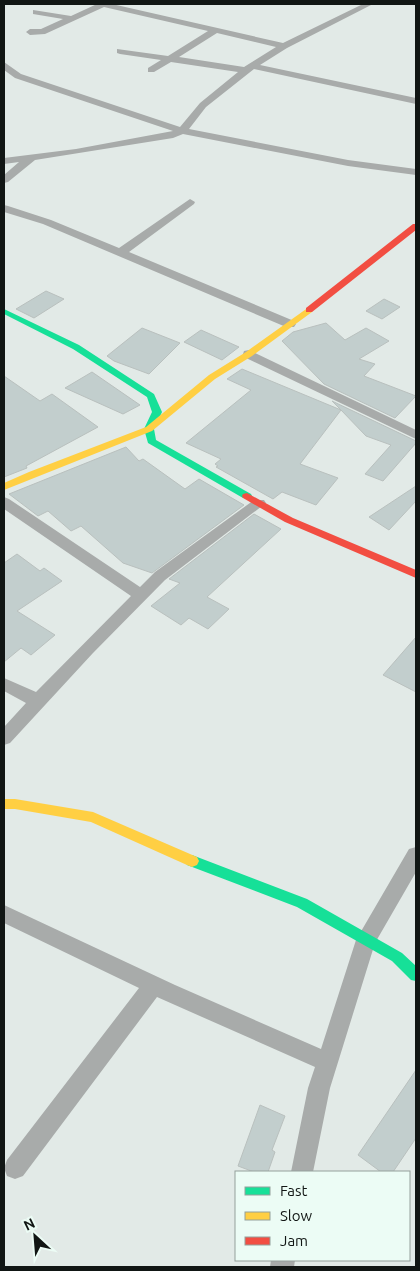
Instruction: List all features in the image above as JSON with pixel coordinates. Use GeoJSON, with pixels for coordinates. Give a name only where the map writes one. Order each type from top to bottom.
{"type":"FeatureCollection","features":[{"type":"Feature","properties":{"kind":"street"},"geometry":{"type":"LineString","coordinates":[[30,32],[42,32],[103,4],[215,32],[284,46]]}},
{"type":"Feature","properties":{"kind":"street"},"geometry":{"type":"LineString","coordinates":[[4,161],[165,138],[182,131],[202,106],[249,68],[284,46],[370,4]]}},
{"type":"Feature","properties":{"kind":"street"},"geometry":{"type":"LineString","coordinates":[[36,12],[70,18]]}},
{"type":"Feature","properties":{"kind":"street"},"geometry":{"type":"LineString","coordinates":[[151,70],[215,32]]}},
{"type":"Feature","properties":{"kind":"street"},"geometry":{"type":"LineString","coordinates":[[120,51],[168,59],[249,68],[416,101]]}},
{"type":"Feature","properties":{"kind":"street"},"geometry":{"type":"LineString","coordinates":[[4,64],[11,73],[18,76],[142,120],[182,131],[348,163],[416,172]]}},
{"type":"Feature","properties":{"kind":"street"},"geometry":{"type":"LineString","coordinates":[[4,180],[31,158]]}},
{"type":"Feature","properties":{"kind":"street"},"geometry":{"type":"LineString","coordinates":[[120,253],[190,202]]}},
{"type":"Feature","properties":{"kind":"street"},"geometry":{"type":"LineString","coordinates":[[4,208],[47,222],[290,324]]}},
{"type":"Feature","properties":{"kind":"street"},"geometry":{"type":"LineString","coordinates":[[4,487],[32,474],[149,430],[212,377],[249,354],[290,324],[416,226]]}},
{"type":"Feature","properties":{"kind":"street"},"geometry":{"type":"LineString","coordinates":[[4,311],[76,347],[151,396],[157,412],[149,430],[151,440],[290,520],[416,574]]}},
{"type":"Feature","properties":{"kind":"street"},"geometry":{"type":"LineString","coordinates":[[249,354],[415,432]]}},
{"type":"Feature","properties":{"kind":"street"},"geometry":{"type":"LineString","coordinates":[[4,502],[141,595]]}},
{"type":"Feature","properties":{"kind":"street"},"geometry":{"type":"LineString","coordinates":[[4,738],[160,576],[259,503]]}},
{"type":"Feature","properties":{"kind":"street"},"geometry":{"type":"LineString","coordinates":[[4,684],[38,701]]}},
{"type":"Feature","properties":{"kind":"street"},"geometry":{"type":"LineString","coordinates":[[4,804],[15,804],[93,817],[203,866],[302,903],[397,957],[416,975]]}},
{"type":"Feature","properties":{"kind":"street"},"geometry":{"type":"LineString","coordinates":[[302,1171],[319,1088],[366,940],[416,855]]}},
{"type":"Feature","properties":{"kind":"street"},"geometry":{"type":"LineString","coordinates":[[4,914],[154,985],[327,1062]]}},
{"type":"Feature","properties":{"kind":"street"},"geometry":{"type":"LineString","coordinates":[[15,1168],[154,985]]}},
{"type":"Feature","properties":{"kind":"building"},"geometry":{"type":"Polygon","coordinates":[[[46,291],[64,299],[34,318],[16,309],[46,291]]]}},
{"type":"Feature","properties":{"kind":"building"},"geometry":{"type":"Polygon","coordinates":[[[384,299],[400,307],[382,319],[366,311],[384,299]]]}},
{"type":"Feature","properties":{"kind":"building"},"geometry":{"type":"Polygon","coordinates":[[[326,323],[345,340],[366,328],[389,341],[359,359],[375,364],[364,376],[416,396],[395,418],[324,384],[282,341],[293,332],[326,323]]]}},
{"type":"Feature","properties":{"kind":"building"},"geometry":{"type":"Polygon","coordinates":[[[142,328],[180,343],[149,374],[114,361],[107,356],[142,328]]]}},
{"type":"Feature","properties":{"kind":"building"},"geometry":{"type":"Polygon","coordinates":[[[201,330],[239,347],[222,360],[184,342],[201,330]]]}},
{"type":"Feature","properties":{"kind":"building"},"geometry":{"type":"Polygon","coordinates":[[[242,369],[341,410],[300,464],[338,478],[316,505],[282,492],[273,499],[216,467],[218,466],[215,464],[221,459],[186,443],[251,390],[227,379],[242,369]]]}},
{"type":"Feature","properties":{"kind":"building"},"geometry":{"type":"Polygon","coordinates":[[[92,372],[140,405],[123,414],[65,388],[92,372]]]}},
{"type":"Feature","properties":{"kind":"building"},"geometry":{"type":"Polygon","coordinates":[[[4,376],[40,401],[52,394],[98,427],[26,466],[27,468],[4,477],[4,376]]]}},
{"type":"Feature","properties":{"kind":"building"},"geometry":{"type":"Polygon","coordinates":[[[332,401],[416,441],[383,481],[365,474],[391,445],[366,436],[332,401]]]}},
{"type":"Feature","properties":{"kind":"building"},"geometry":{"type":"Polygon","coordinates":[[[126,447],[139,461],[143,459],[185,489],[199,479],[244,505],[152,573],[123,563],[81,526],[71,531],[48,511],[38,516],[9,494],[126,447]]]}},
{"type":"Feature","properties":{"kind":"building"},"geometry":{"type":"Polygon","coordinates":[[[416,486],[416,501],[389,530],[369,517],[416,486]]]}},
{"type":"Feature","properties":{"kind":"building"},"geometry":{"type":"Polygon","coordinates":[[[254,514],[281,529],[207,597],[229,609],[208,629],[189,618],[181,625],[151,606],[180,583],[169,579],[254,514]]]}},
{"type":"Feature","properties":{"kind":"building"},"geometry":{"type":"Polygon","coordinates":[[[17,554],[40,571],[44,568],[62,581],[17,611],[55,635],[31,655],[21,648],[4,662],[4,563],[17,554]]]}},
{"type":"Feature","properties":{"kind":"building"},"geometry":{"type":"Polygon","coordinates":[[[416,637],[416,692],[383,675],[416,637]]]}},
{"type":"Feature","properties":{"kind":"building"},"geometry":{"type":"Polygon","coordinates":[[[416,1070],[416,1138],[394,1171],[380,1171],[358,1155],[416,1070]]]}},
{"type":"Feature","properties":{"kind":"building"},"geometry":{"type":"Polygon","coordinates":[[[260,1105],[285,1116],[272,1150],[275,1152],[268,1171],[251,1171],[238,1166],[260,1105]]]}},
{"type":"Feature","properties":{"kind":"traffic: fast"},"geometry":{"type":"LineString","coordinates":[[4,311],[76,347],[151,396],[157,412],[149,429],[151,441],[247,496]]}},
{"type":"Feature","properties":{"kind":"traffic: fast"},"geometry":{"type":"LineString","coordinates":[[192,861],[302,903],[397,957],[416,975]]}},
{"type":"Feature","properties":{"kind":"traffic: slow"},"geometry":{"type":"LineString","coordinates":[[4,487],[32,474],[149,429],[212,377],[249,354],[309,310]]}},
{"type":"Feature","properties":{"kind":"traffic: slow"},"geometry":{"type":"LineString","coordinates":[[4,804],[15,804],[93,817],[192,861]]}},
{"type":"Feature","properties":{"kind":"traffic: jam"},"geometry":{"type":"LineString","coordinates":[[309,310],[416,226]]}},
{"type":"Feature","properties":{"kind":"traffic: jam"},"geometry":{"type":"LineString","coordinates":[[247,496],[289,520],[416,574]]}}]}
